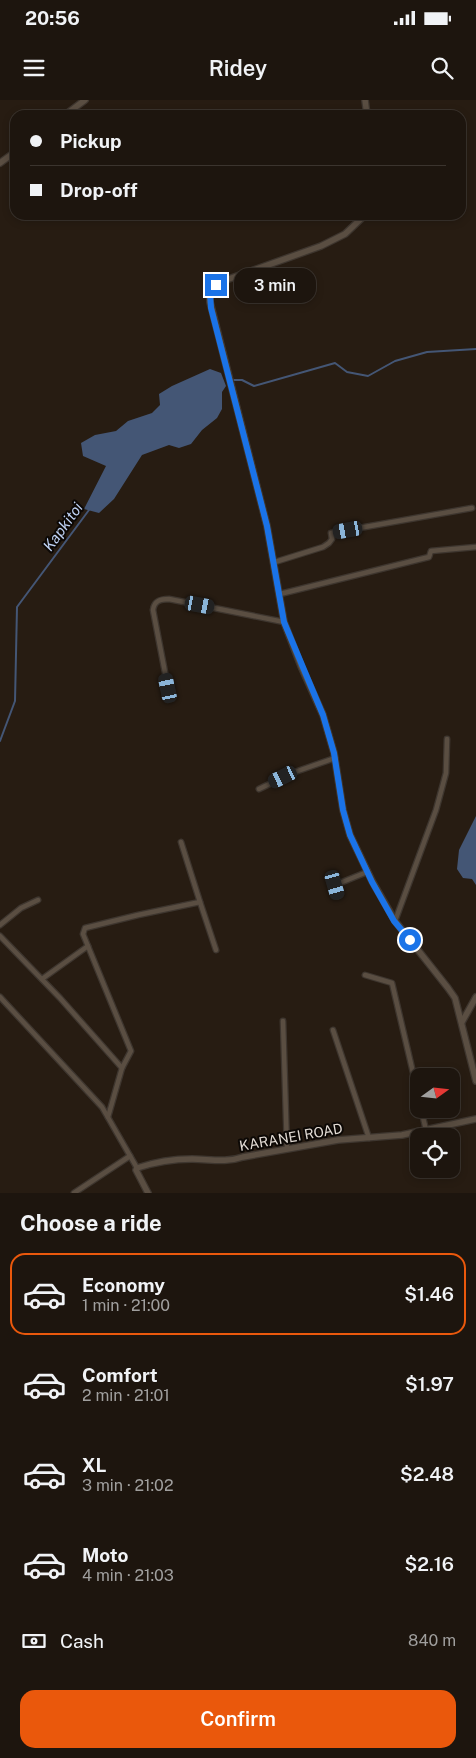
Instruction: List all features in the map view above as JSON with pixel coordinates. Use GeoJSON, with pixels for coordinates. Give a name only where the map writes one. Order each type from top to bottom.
{"type":"FeatureCollection","features":[{"type":"Feature","properties":{"kind":"street"},"geometry":{"type":"LineString","coordinates":[[72,110],[85,100]]}},
{"type":"Feature","properties":{"kind":"street"},"geometry":{"type":"LineString","coordinates":[[0,164],[10,156]]}},
{"type":"Feature","properties":{"kind":"street"},"geometry":{"type":"LineString","coordinates":[[360,220],[345,234],[322,246],[216,285],[210,293],[211,308],[267,526],[275,562],[284,622],[301,666],[318,699],[335,758],[343,810],[350,835],[367,872],[394,921],[454,998],[462,1022],[476,1081]]}},
{"type":"Feature","properties":{"kind":"street"},"geometry":{"type":"LineString","coordinates":[[275,562],[323,547],[332,539],[331,533],[472,508]]}},
{"type":"Feature","properties":{"kind":"street"},"geometry":{"type":"LineString","coordinates":[[280,594],[429,557],[432,551],[476,547]]}},
{"type":"Feature","properties":{"kind":"street"},"geometry":{"type":"LineString","coordinates":[[168,688],[153,610],[154,604],[158,600],[169,599],[284,622]]}},
{"type":"Feature","properties":{"kind":"street"},"geometry":{"type":"LineString","coordinates":[[394,921],[436,810],[446,773],[446,739]]}},
{"type":"Feature","properties":{"kind":"street"},"geometry":{"type":"LineString","coordinates":[[259,789],[292,773],[335,758]]}},
{"type":"Feature","properties":{"kind":"street"},"geometry":{"type":"LineString","coordinates":[[181,842],[216,950]]}},
{"type":"Feature","properties":{"kind":"street"},"geometry":{"type":"LineString","coordinates":[[335,885],[367,872]]}},
{"type":"Feature","properties":{"kind":"street"},"geometry":{"type":"LineString","coordinates":[[331,876],[338,896]]}},
{"type":"Feature","properties":{"kind":"street"},"geometry":{"type":"LineString","coordinates":[[0,925],[22,908],[38,900]]}},
{"type":"Feature","properties":{"kind":"street"},"geometry":{"type":"LineString","coordinates":[[108,1117],[122,1068],[131,1051],[83,934],[85,928],[200,902]]}},
{"type":"Feature","properties":{"kind":"street"},"geometry":{"type":"LineString","coordinates":[[0,936],[60,998],[122,1068]]}},
{"type":"Feature","properties":{"kind":"street"},"geometry":{"type":"LineString","coordinates":[[42,979],[88,946]]}},
{"type":"Feature","properties":{"kind":"street"},"geometry":{"type":"LineString","coordinates":[[365,975],[392,983],[412,1068]]}},
{"type":"Feature","properties":{"kind":"street"},"geometry":{"type":"LineString","coordinates":[[0,997],[102,1107],[137,1168],[136,1170],[148,1193]]}},
{"type":"Feature","properties":{"kind":"street"},"geometry":{"type":"LineString","coordinates":[[462,1022],[476,998]]}},
{"type":"Feature","properties":{"kind":"street"},"geometry":{"type":"LineString","coordinates":[[282,1021],[287,1149]]}},
{"type":"Feature","properties":{"kind":"street"},"geometry":{"type":"LineString","coordinates":[[333,1030],[369,1138]]}},
{"type":"Feature","properties":{"kind":"street","name":"KARANEI ROAD"},"geometry":{"type":"LineString","coordinates":[[435,1128],[476,1119]]}},
{"type":"Feature","properties":{"kind":"street","name":"KARANEI ROAD"},"geometry":{"type":"LineString","coordinates":[[137,1168],[152,1163],[176,1160],[233,1161],[243,1157],[338,1140],[410,1132]]}},
{"type":"Feature","properties":{"kind":"street"},"geometry":{"type":"LineString","coordinates":[[74,1193],[130,1156]]}},
{"type":"Feature","properties":{"kind":"water"},"geometry":{"type":"Polygon","coordinates":[[[210,369],[221,373],[226,386],[222,392],[222,409],[217,418],[202,430],[191,444],[179,448],[169,445],[142,455],[114,499],[99,513],[84,509],[106,466],[83,456],[81,443],[95,435],[116,431],[128,421],[152,413],[160,405],[159,394],[210,369]]]}},
{"type":"Feature","properties":{"kind":"water"},"geometry":{"type":"Polygon","coordinates":[[[476,816],[476,885],[472,879],[463,878],[457,869],[459,850],[476,816]]]}},
{"type":"Feature","properties":{"kind":"waterway","name":"Kapkitoi"},"geometry":{"type":"LineString","coordinates":[[234,380],[242,380],[254,386],[335,363],[347,372],[368,376],[395,361],[427,352],[476,349]]}},
{"type":"Feature","properties":{"kind":"waterway","name":"Kapkitoi"},"geometry":{"type":"LineString","coordinates":[[0,741],[15,701],[17,607],[89,510]]}},
{"type":"Feature","properties":{"kind":"route"},"geometry":{"type":"LineString","coordinates":[[216,285],[210,293],[211,308],[267,526],[284,622],[301,666],[318,699],[323,715],[334,753],[343,810],[350,835],[372,882],[394,921],[410,940]]}}]}
